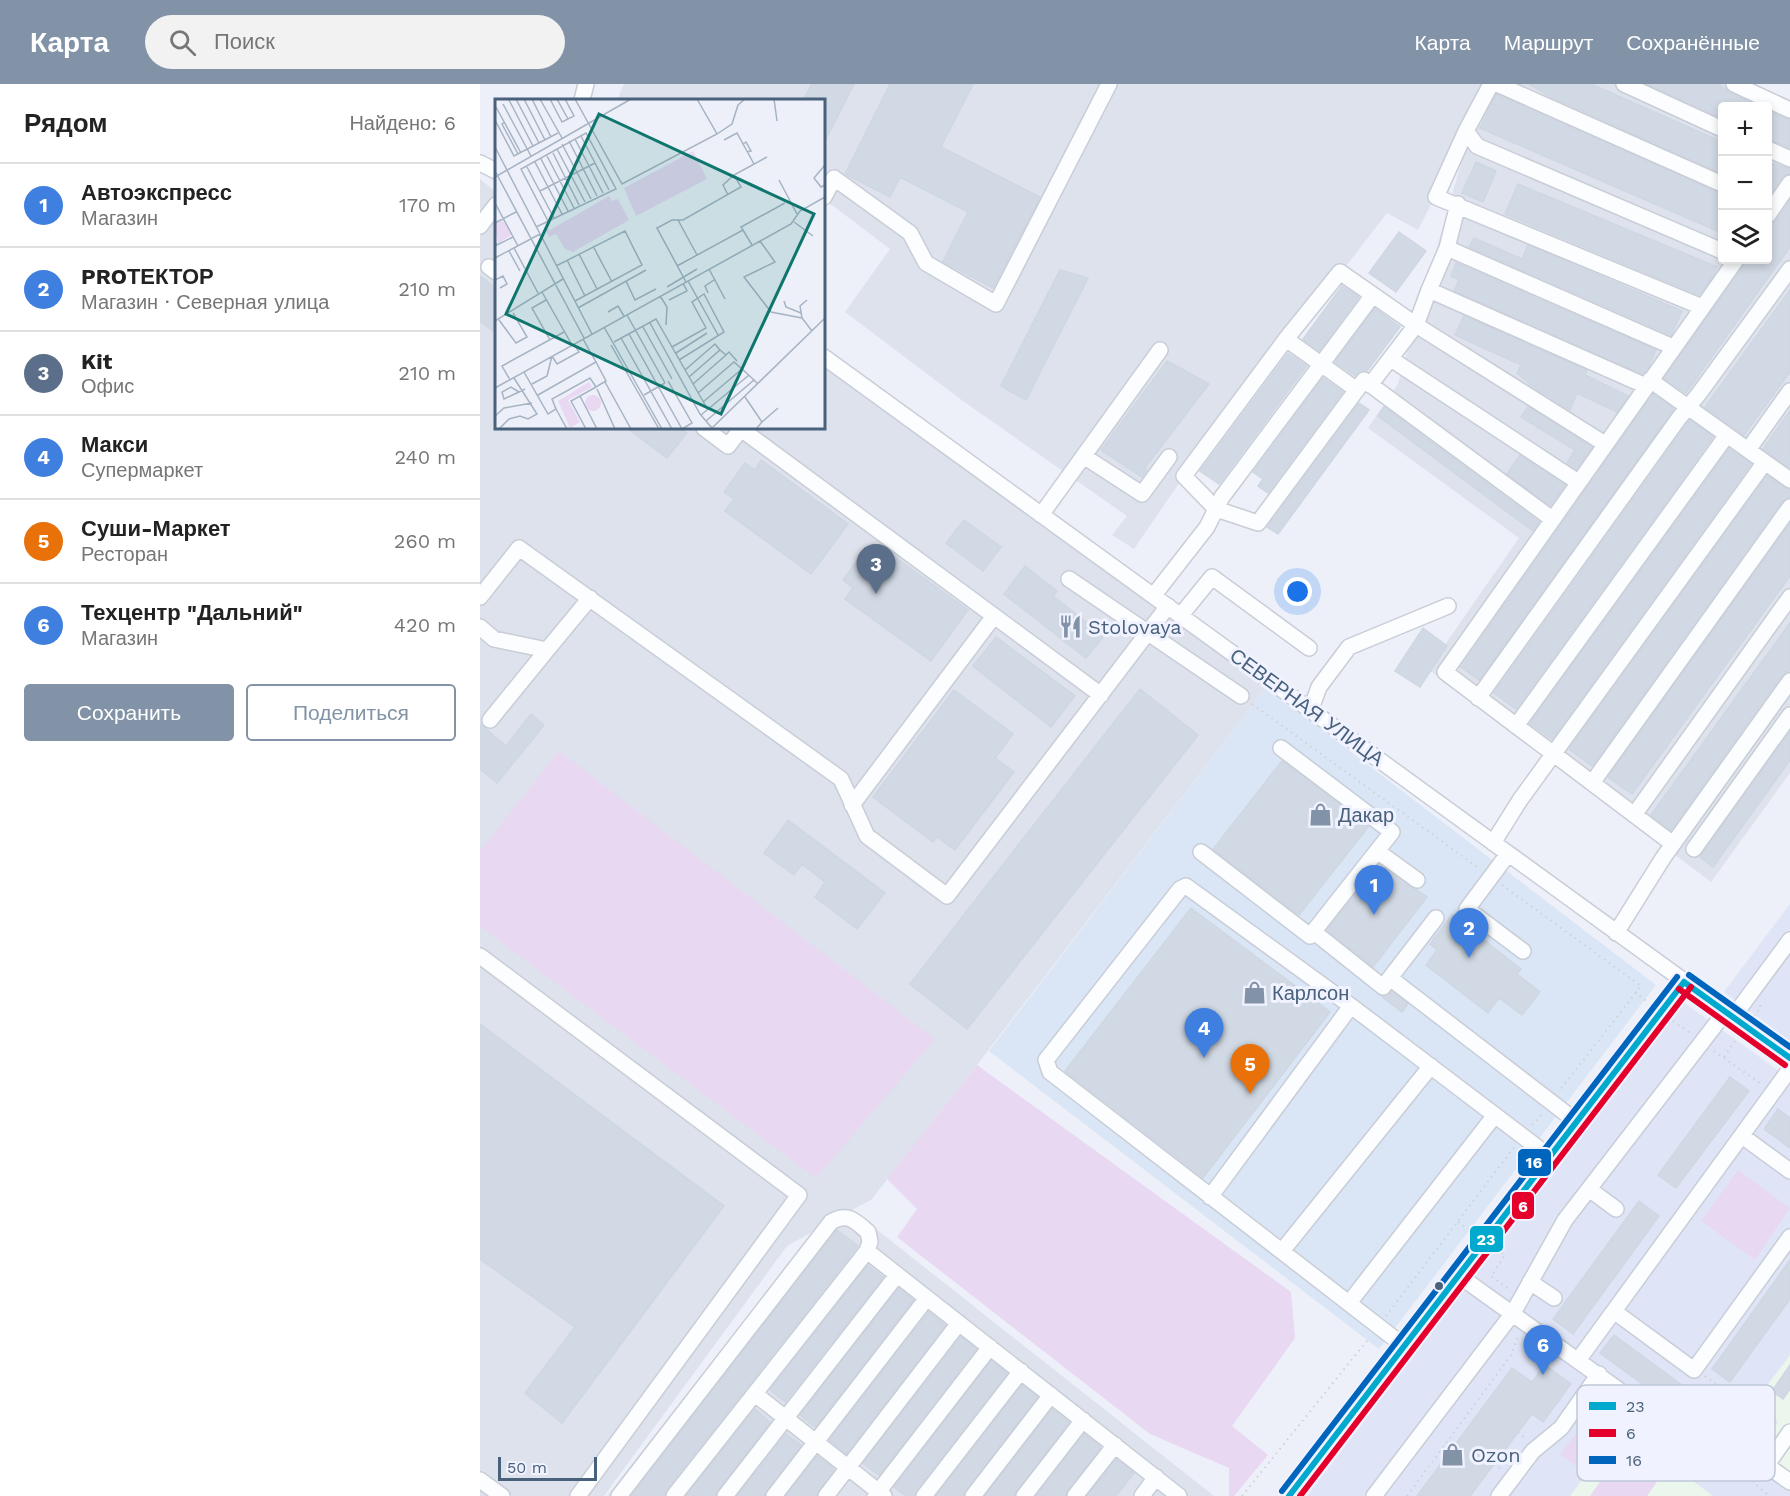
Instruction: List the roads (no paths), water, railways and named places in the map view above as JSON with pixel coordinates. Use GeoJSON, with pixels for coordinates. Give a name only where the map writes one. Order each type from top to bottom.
{"type":"FeatureCollection","features":[{"type":"Feature","properties":{"kind":"street"},"geometry":{"type":"LineString","coordinates":[[582,99],[586,84]]}},
{"type":"Feature","properties":{"kind":"street"},"geometry":{"type":"LineString","coordinates":[[825,195],[834,178],[910,233],[926,264],[996,304],[1109,84]]}},
{"type":"Feature","properties":{"kind":"street"},"geometry":{"type":"LineString","coordinates":[[1491,84],[1466,131],[1436,197],[1458,204],[1702,307]]}},
{"type":"Feature","properties":{"kind":"street"},"geometry":{"type":"LineString","coordinates":[[1497,84],[1718,182]]}},
{"type":"Feature","properties":{"kind":"street"},"geometry":{"type":"LineString","coordinates":[[1624,84],[1718,127]]}},
{"type":"Feature","properties":{"kind":"street"},"geometry":{"type":"LineString","coordinates":[[1734,84],[1790,110]]}},
{"type":"Feature","properties":{"kind":"street"},"geometry":{"type":"LineString","coordinates":[[1466,131],[1477,146],[1718,249]]}},
{"type":"Feature","properties":{"kind":"street"},"geometry":{"type":"LineString","coordinates":[[1772,151],[1790,159]]}},
{"type":"Feature","properties":{"kind":"street"},"geometry":{"type":"LineString","coordinates":[[480,163],[495,170]]}},
{"type":"Feature","properties":{"kind":"street"},"geometry":{"type":"LineString","coordinates":[[1772,205],[1790,183]]}},
{"type":"Feature","properties":{"kind":"street"},"geometry":{"type":"LineString","coordinates":[[1458,204],[1446,248],[1416,326],[1258,523],[1216,509],[1184,476],[1286,339],[1340,272],[1416,326],[1605,444]]}},
{"type":"Feature","properties":{"kind":"street"},"geometry":{"type":"LineString","coordinates":[[480,226],[495,206]]}},
{"type":"Feature","properties":{"kind":"street"},"geometry":{"type":"LineString","coordinates":[[1446,248],[1673,347]]}},
{"type":"Feature","properties":{"kind":"street"},"geometry":{"type":"LineString","coordinates":[[1672,844],[1444,672],[1733,264]]}},
{"type":"Feature","properties":{"kind":"street"},"geometry":{"type":"LineString","coordinates":[[1478,698],[1790,269]]}},
{"type":"Feature","properties":{"kind":"street"},"geometry":{"type":"LineString","coordinates":[[1429,290],[1648,383],[1688,407],[1790,480]]}},
{"type":"Feature","properties":{"kind":"street"},"geometry":{"type":"LineString","coordinates":[[1154,595],[1207,527],[1216,509],[1373,295]]}},
{"type":"Feature","properties":{"kind":"street"},"geometry":{"type":"LineString","coordinates":[[1286,339],[1321,364],[1364,388],[1552,519]]}},
{"type":"Feature","properties":{"kind":"street"},"geometry":{"type":"LineString","coordinates":[[1041,514],[1160,351]]}},
{"type":"Feature","properties":{"kind":"street","name":"СЕВЕРНАЯ УЛИЦА"},"geometry":{"type":"LineString","coordinates":[[825,358],[1684,982],[1729,1014],[1787,1050]]}},
{"type":"Feature","properties":{"kind":"street"},"geometry":{"type":"LineString","coordinates":[[1391,359],[1578,482]]}},
{"type":"Feature","properties":{"kind":"street"},"geometry":{"type":"LineString","coordinates":[[1748,450],[1790,391]]}},
{"type":"Feature","properties":{"kind":"street"},"geometry":{"type":"LineString","coordinates":[[705,429],[728,446],[741,429]]}},
{"type":"Feature","properties":{"kind":"street"},"geometry":{"type":"LineString","coordinates":[[743,429],[1101,695]]}},
{"type":"Feature","properties":{"kind":"street"},"geometry":{"type":"LineString","coordinates":[[1516,726],[1727,435]]}},
{"type":"Feature","properties":{"kind":"street"},"geometry":{"type":"LineString","coordinates":[[1084,457],[1142,494],[1169,458]]}},
{"type":"Feature","properties":{"kind":"street"},"geometry":{"type":"LineString","coordinates":[[1493,843],[1520,800],[1765,462]]}},
{"type":"Feature","properties":{"kind":"street"},"geometry":{"type":"LineString","coordinates":[[1592,783],[1790,507]]}},
{"type":"Feature","properties":{"kind":"street"},"geometry":{"type":"LineString","coordinates":[[480,597],[519,548],[841,779],[867,836],[946,896],[1147,634],[1212,577],[1309,648]]}},
{"type":"Feature","properties":{"kind":"street"},"geometry":{"type":"LineString","coordinates":[[1069,579],[1241,696]]}},
{"type":"Feature","properties":{"kind":"street"},"geometry":{"type":"LineString","coordinates":[[1634,815],[1790,597]]}},
{"type":"Feature","properties":{"kind":"street"},"geometry":{"type":"LineString","coordinates":[[490,720],[590,598]]}},
{"type":"Feature","properties":{"kind":"street"},"geometry":{"type":"LineString","coordinates":[[1311,710],[1319,687],[1349,647],[1448,606]]}},
{"type":"Feature","properties":{"kind":"street"},"geometry":{"type":"LineString","coordinates":[[852,805],[994,616]]}},
{"type":"Feature","properties":{"kind":"street"},"geometry":{"type":"LineString","coordinates":[[480,627],[495,639],[547,650]]}},
{"type":"Feature","properties":{"kind":"street"},"geometry":{"type":"LineString","coordinates":[[1616,933],[1672,844],[1790,681]]}},
{"type":"Feature","properties":{"kind":"street"},"geometry":{"type":"LineString","coordinates":[[1694,849],[1790,716]]}},
{"type":"Feature","properties":{"kind":"street"},"geometry":{"type":"LineString","coordinates":[[1202,852],[1310,936],[1392,832],[1281,748]]}},
{"type":"Feature","properties":{"kind":"street"},"geometry":{"type":"LineString","coordinates":[[1712,789],[1728,802]]}},
{"type":"Feature","properties":{"kind":"street"},"geometry":{"type":"LineString","coordinates":[[1377,851],[1417,880]]}},
{"type":"Feature","properties":{"kind":"street"},"geometry":{"type":"LineString","coordinates":[[1508,854],[1467,909],[1523,951]]}},
{"type":"Feature","properties":{"kind":"street"},"geometry":{"type":"LineString","coordinates":[[1404,1346],[1050,1072],[1046,1066],[1046,1060],[1180,889],[1186,886],[1351,1006],[1550,1157]]}},
{"type":"Feature","properties":{"kind":"street"},"geometry":{"type":"LineString","coordinates":[[1314,932],[1383,987],[1436,918]]}},
{"type":"Feature","properties":{"kind":"street"},"geometry":{"type":"LineString","coordinates":[[1374,1496],[1514,1313],[1565,1220],[1702,1041],[1729,1014],[1790,940]]}},
{"type":"Feature","properties":{"kind":"street"},"geometry":{"type":"LineString","coordinates":[[480,956],[799,1195],[578,1496]]}},
{"type":"Feature","properties":{"kind":"street"},"geometry":{"type":"LineString","coordinates":[[1390,978],[1577,1122]]}},
{"type":"Feature","properties":{"kind":"street"},"geometry":{"type":"LineString","coordinates":[[1289,1496],[1684,982]]}},
{"type":"Feature","properties":{"kind":"street"},"geometry":{"type":"LineString","coordinates":[[1210,1197],[1351,1006]]}},
{"type":"Feature","properties":{"kind":"street"},"geometry":{"type":"LineString","coordinates":[[1282,1251],[1431,1066]]}},
{"type":"Feature","properties":{"kind":"street"},"geometry":{"type":"LineString","coordinates":[[1579,1359],[1790,1069]]}},
{"type":"Feature","properties":{"kind":"street"},"geometry":{"type":"LineString","coordinates":[[1349,1303],[1495,1115]]}},
{"type":"Feature","properties":{"kind":"street"},"geometry":{"type":"LineString","coordinates":[[1742,1136],[1790,1171]]}},
{"type":"Feature","properties":{"kind":"street"},"geometry":{"type":"LineString","coordinates":[[1589,1189],[1616,1209]]}},
{"type":"Feature","properties":{"kind":"street"},"geometry":{"type":"LineString","coordinates":[[619,1496],[831,1222],[839,1218],[850,1217],[868,1232],[870,1242],[867,1251],[674,1496]]}},
{"type":"Feature","properties":{"kind":"street"},"geometry":{"type":"LineString","coordinates":[[1615,1312],[1694,1368],[1790,1237]]}},
{"type":"Feature","properties":{"kind":"street"},"geometry":{"type":"LineString","coordinates":[[867,1251],[1179,1496]]}},
{"type":"Feature","properties":{"kind":"street"},"geometry":{"type":"LineString","coordinates":[[725,1496],[897,1275]]}},
{"type":"Feature","properties":{"kind":"street"},"geometry":{"type":"LineString","coordinates":[[1458,1275],[1614,1385]]}},
{"type":"Feature","properties":{"kind":"street"},"geometry":{"type":"LineString","coordinates":[[1530,1282],[1554,1298]]}},
{"type":"Feature","properties":{"kind":"street"},"geometry":{"type":"LineString","coordinates":[[774,1496],[927,1298]]}},
{"type":"Feature","properties":{"kind":"street"},"geometry":{"type":"LineString","coordinates":[[826,1496],[959,1323]]}},
{"type":"Feature","properties":{"kind":"street"},"geometry":{"type":"LineString","coordinates":[[755,1394],[879,1494],[990,1347]]}},
{"type":"Feature","properties":{"kind":"street"},"geometry":{"type":"LineString","coordinates":[[924,1496],[1021,1371]]}},
{"type":"Feature","properties":{"kind":"street"},"geometry":{"type":"LineString","coordinates":[[1591,1385],[1599,1374]]}},
{"type":"Feature","properties":{"kind":"street"},"geometry":{"type":"LineString","coordinates":[[973,1496],[1051,1395]]}},
{"type":"Feature","properties":{"kind":"street"},"geometry":{"type":"LineString","coordinates":[[1499,1496],[1533,1451],[1561,1428],[1577,1405]]}},
{"type":"Feature","properties":{"kind":"street"},"geometry":{"type":"LineString","coordinates":[[1024,1496],[1083,1420]]}},
{"type":"Feature","properties":{"kind":"street"},"geometry":{"type":"LineString","coordinates":[[1775,1454],[1790,1432]]}},
{"type":"Feature","properties":{"kind":"street"},"geometry":{"type":"LineString","coordinates":[[1075,1496],[1115,1445]]}},
{"type":"Feature","properties":{"kind":"street"},"geometry":{"type":"LineString","coordinates":[[1775,1471],[1790,1482]]}},
{"type":"Feature","properties":{"kind":"street"},"geometry":{"type":"LineString","coordinates":[[1142,1496],[1156,1477]]}},
{"type":"Feature","properties":{"kind":"street"},"geometry":{"type":"LineString","coordinates":[[480,1480],[502,1496]]}},
{"type":"Feature","properties":{"kind":"place","name":"Kit"},"geometry":{"type":"Point","coordinates":[876,594]}},
{"type":"Feature","properties":{"kind":"place","name":"Stolovaya"},"geometry":{"type":"Point","coordinates":[1070,627]}},
{"type":"Feature","properties":{"kind":"place","name":"Дакар"},"geometry":{"type":"Point","coordinates":[1320,815]}},
{"type":"Feature","properties":{"kind":"place","name":"Автоэкспресс"},"geometry":{"type":"Point","coordinates":[1374,915]}},
{"type":"Feature","properties":{"kind":"place","name":"PROТЕКТОР"},"geometry":{"type":"Point","coordinates":[1469,958]}},
{"type":"Feature","properties":{"kind":"place","name":"Карлсон"},"geometry":{"type":"Point","coordinates":[1254,993]}},
{"type":"Feature","properties":{"kind":"place","name":"Макси"},"geometry":{"type":"Point","coordinates":[1204,1058]}},
{"type":"Feature","properties":{"kind":"place","name":"Суши-Маркет"},"geometry":{"type":"Point","coordinates":[1250,1094]}},
{"type":"Feature","properties":{"kind":"place","name":"Техцентр \"Дальний\""},"geometry":{"type":"Point","coordinates":[1543,1375]}},
{"type":"Feature","properties":{"kind":"place","name":"Ozon"},"geometry":{"type":"Point","coordinates":[1453,1455]}}]}
